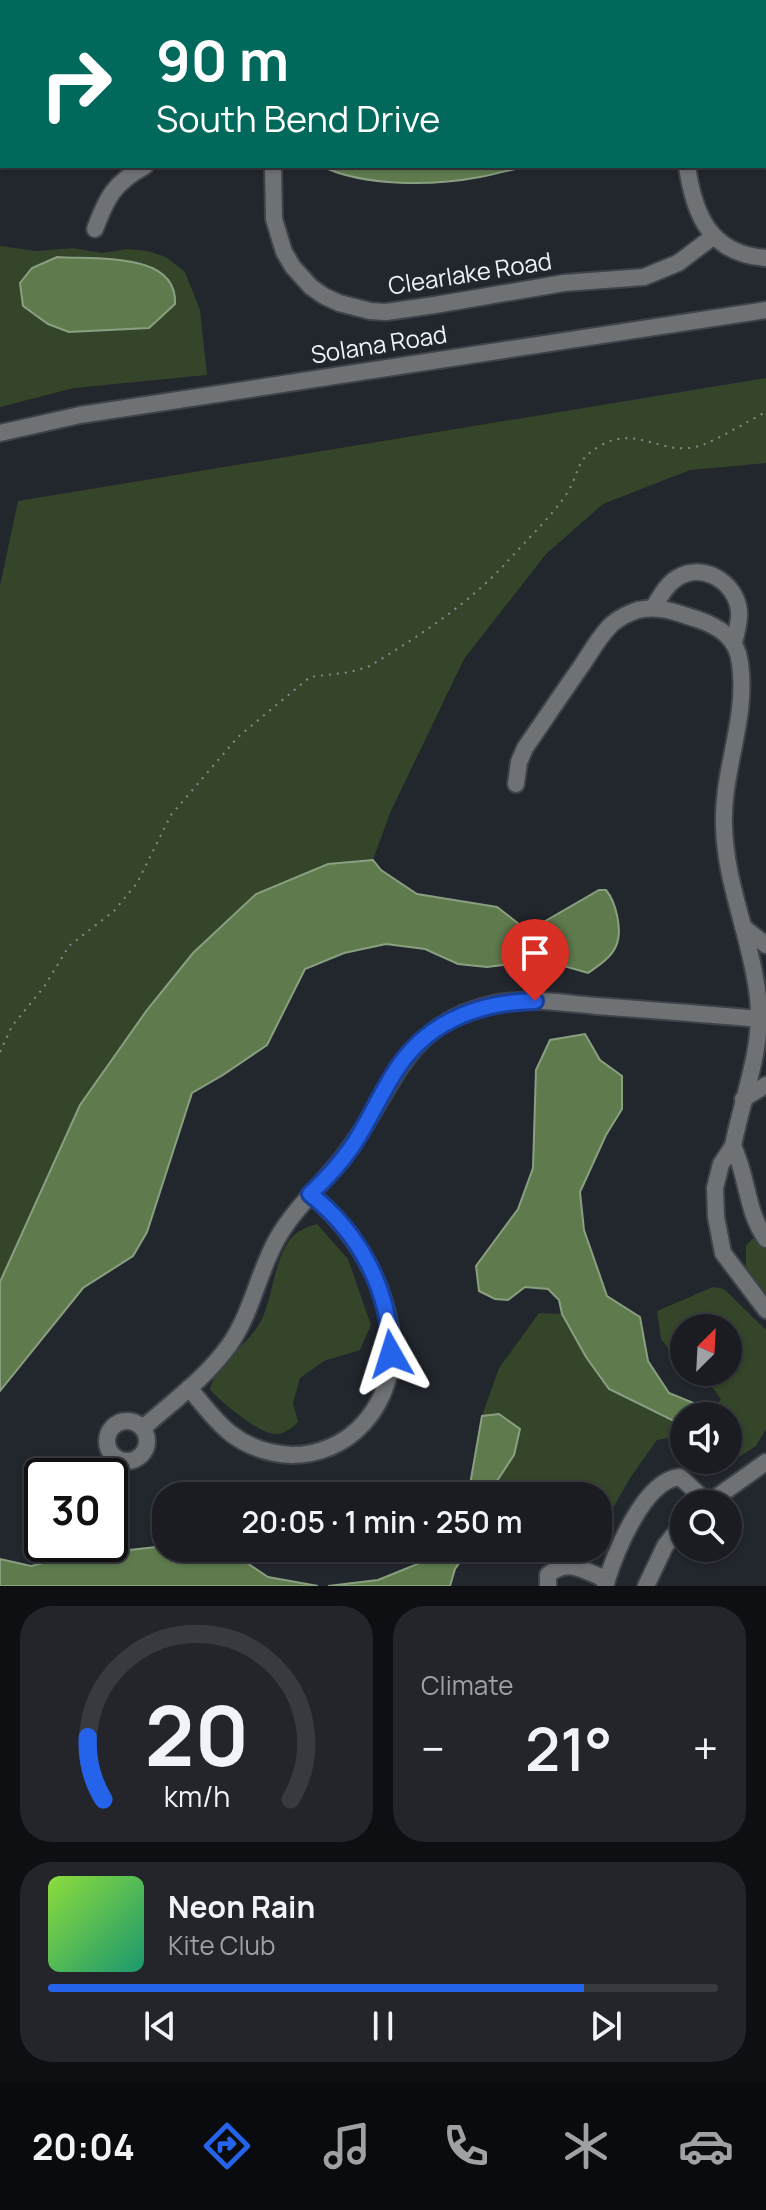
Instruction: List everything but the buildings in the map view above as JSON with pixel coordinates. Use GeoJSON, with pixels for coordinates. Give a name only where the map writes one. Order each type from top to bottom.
{"type":"FeatureCollection","features":[{"type":"Feature","properties":{"kind":"street"},"geometry":{"type":"LineString","coordinates":[[95,229],[117,184],[142,168]]}},
{"type":"Feature","properties":{"kind":"street","name":"Clearlake Road"},"geometry":{"type":"LineString","coordinates":[[273,168],[274,219],[284,252],[293,267],[324,296],[370,311],[386,312],[435,305],[564,283],[644,277],[678,263],[714,236]]}},
{"type":"Feature","properties":{"kind":"street"},"geometry":{"type":"LineString","coordinates":[[687,168],[694,204],[706,227],[740,253],[766,258]]}},
{"type":"Feature","properties":{"kind":"street","name":"Solana Road"},"geometry":{"type":"LineString","coordinates":[[0,433],[80,415],[766,310]]}},
{"type":"Feature","properties":{"kind":"street"},"geometry":{"type":"LineString","coordinates":[[653,608],[674,580],[687,573],[711,574],[722,580],[737,600],[739,624],[734,643]]}},
{"type":"Feature","properties":{"kind":"street"},"geometry":{"type":"LineString","coordinates":[[516,784],[519,762],[525,748],[604,633],[624,616],[653,608],[666,609],[713,625],[734,643],[741,665],[742,694],[723,824],[726,852],[756,983],[760,1019],[733,1146],[721,1164],[715,1188],[716,1217],[723,1253],[766,1310]]}},
{"type":"Feature","properties":{"kind":"street"},"geometry":{"type":"LineString","coordinates":[[743,927],[766,945]]}},
{"type":"Feature","properties":{"kind":"street"},"geometry":{"type":"LineString","coordinates":[[143,1428],[189,1388],[230,1344],[249,1309],[276,1240],[350,1148],[406,1056],[426,1036],[458,1016],[496,1004],[535,1001],[760,1019]]}},
{"type":"Feature","properties":{"kind":"street"},"geometry":{"type":"LineString","coordinates":[[743,1099],[766,1085]]}},
{"type":"Feature","properties":{"kind":"street"},"geometry":{"type":"LineString","coordinates":[[733,1146],[742,1166],[751,1212],[766,1239]]}},
{"type":"Feature","properties":{"kind":"street"},"geometry":{"type":"LineString","coordinates":[[189,1388],[231,1434],[250,1445],[281,1455],[301,1455],[328,1448],[357,1430],[371,1415],[385,1387],[391,1354],[388,1320],[381,1292],[361,1249],[343,1224],[310,1194]]}},
{"type":"Feature","properties":{"kind":"street"},"geometry":{"type":"LineString","coordinates":[[727,1490],[766,1462]]}},
{"type":"Feature","properties":{"kind":"street"},"geometry":{"type":"LineString","coordinates":[[548,1586],[548,1575],[558,1566],[572,1565],[606,1583],[617,1547],[635,1514],[657,1490],[673,1477],[684,1479],[695,1490]]}},
{"type":"Feature","properties":{"kind":"street"},"geometry":{"type":"LineString","coordinates":[[646,1586],[670,1540]]}},
{"type":"Feature","properties":{"kind":"path"},"geometry":{"type":"LineString","coordinates":[[0,1052],[12,1026],[44,987],[69,946],[114,911],[137,883],[171,815],[192,787],[238,737],[293,690],[310,677],[368,667],[472,595],[503,566],[552,511],[569,489],[577,466],[597,447],[618,437],[639,438],[685,449],[699,447],[766,412]]}},
{"type":"Feature","properties":{"kind":"shaded area"},"geometry":{"type":"Polygon","coordinates":[[[326,168],[518,168],[461,180],[421,183],[378,181],[326,168]]]}},
{"type":"Feature","properties":{"kind":"shaded area"},"geometry":{"type":"Polygon","coordinates":[[[0,246],[37,251],[73,248],[101,253],[128,249],[148,251],[166,257],[185,272],[200,310],[207,375],[74,388],[0,407],[0,246]],[[57,257],[48,324],[69,332],[149,328],[144,263],[57,257]]]}},
{"type":"Feature","properties":{"kind":"shaded area"},"geometry":{"type":"Polygon","coordinates":[[[57,257],[112,259],[149,267],[163,275],[172,287],[175,304],[149,328],[69,332],[48,324],[23,306],[20,283],[32,268],[57,257]]]}},
{"type":"Feature","properties":{"kind":"shaded area"},"geometry":{"type":"Polygon","coordinates":[[[766,378],[766,463],[690,470],[603,504],[546,554],[464,659],[390,813],[373,860],[328,864],[256,894],[193,953],[37,1203],[0,1282],[0,586],[18,501],[766,378]]]}},
{"type":"Feature","properties":{"kind":"shaded area"},"geometry":{"type":"Polygon","coordinates":[[[373,860],[381,870],[417,894],[497,907],[528,931],[599,890],[606,890],[617,917],[619,933],[616,946],[608,958],[588,973],[543,960],[487,967],[458,964],[425,949],[386,944],[344,953],[305,969],[267,1045],[192,1093],[147,1232],[133,1256],[83,1288],[0,1391],[0,1282],[80,1105],[147,1010],[193,953],[256,894],[328,864],[373,860]]]}},
{"type":"Feature","properties":{"kind":"shaded area"},"geometry":{"type":"Polygon","coordinates":[[[585,1034],[600,1060],[622,1076],[622,1109],[606,1135],[580,1192],[584,1230],[607,1296],[640,1317],[648,1361],[669,1393],[691,1402],[670,1402],[670,1419],[609,1389],[586,1357],[562,1314],[559,1300],[548,1289],[525,1287],[508,1300],[495,1299],[479,1291],[476,1266],[518,1209],[533,1168],[536,1070],[550,1040],[585,1034]]]}},
{"type":"Feature","properties":{"kind":"shaded area"},"geometry":{"type":"Polygon","coordinates":[[[317,1224],[348,1259],[371,1325],[360,1350],[324,1361],[300,1378],[293,1403],[298,1422],[285,1432],[275,1434],[250,1423],[210,1390],[218,1371],[261,1321],[287,1244],[300,1231],[317,1224]]]}},
{"type":"Feature","properties":{"kind":"shaded area"},"geometry":{"type":"Polygon","coordinates":[[[766,1227],[766,1295],[746,1272],[746,1245],[766,1227]]]}},
{"type":"Feature","properties":{"kind":"shaded area"},"geometry":{"type":"Polygon","coordinates":[[[713,1287],[724,1289],[766,1330],[766,1429],[756,1446],[742,1455],[742,1402],[719,1402],[721,1399],[710,1386],[742,1386],[742,1314],[670,1314],[670,1350],[661,1339],[657,1311],[713,1287]]]}},
{"type":"Feature","properties":{"kind":"shaded area"},"geometry":{"type":"Polygon","coordinates":[[[539,1313],[562,1314],[586,1357],[609,1389],[670,1419],[670,1438],[657,1440],[612,1510],[612,1482],[496,1482],[514,1455],[499,1414],[482,1416],[499,1368],[539,1313]]]}},
{"type":"Feature","properties":{"kind":"shaded area"},"geometry":{"type":"Polygon","coordinates":[[[499,1414],[520,1429],[514,1455],[496,1482],[470,1482],[482,1416],[499,1414]]]}},
{"type":"Feature","properties":{"kind":"shaded area"},"geometry":{"type":"Polygon","coordinates":[[[152,1547],[152,1562],[246,1562],[268,1577],[318,1586],[0,1586],[0,1559],[31,1566],[48,1562],[128,1562],[128,1550],[152,1547]]]}},
{"type":"Feature","properties":{"kind":"shaded area"},"geometry":{"type":"Polygon","coordinates":[[[460,1562],[450,1586],[328,1586],[378,1580],[420,1563],[460,1562]]]}},
{"type":"Feature","properties":{"kind":"route"},"geometry":{"type":"LineString","coordinates":[[391,1354],[391,1337],[381,1292],[361,1249],[343,1224],[310,1194],[350,1148],[400,1064],[426,1036],[441,1025],[476,1009],[515,1001],[535,1001]]}}]}
